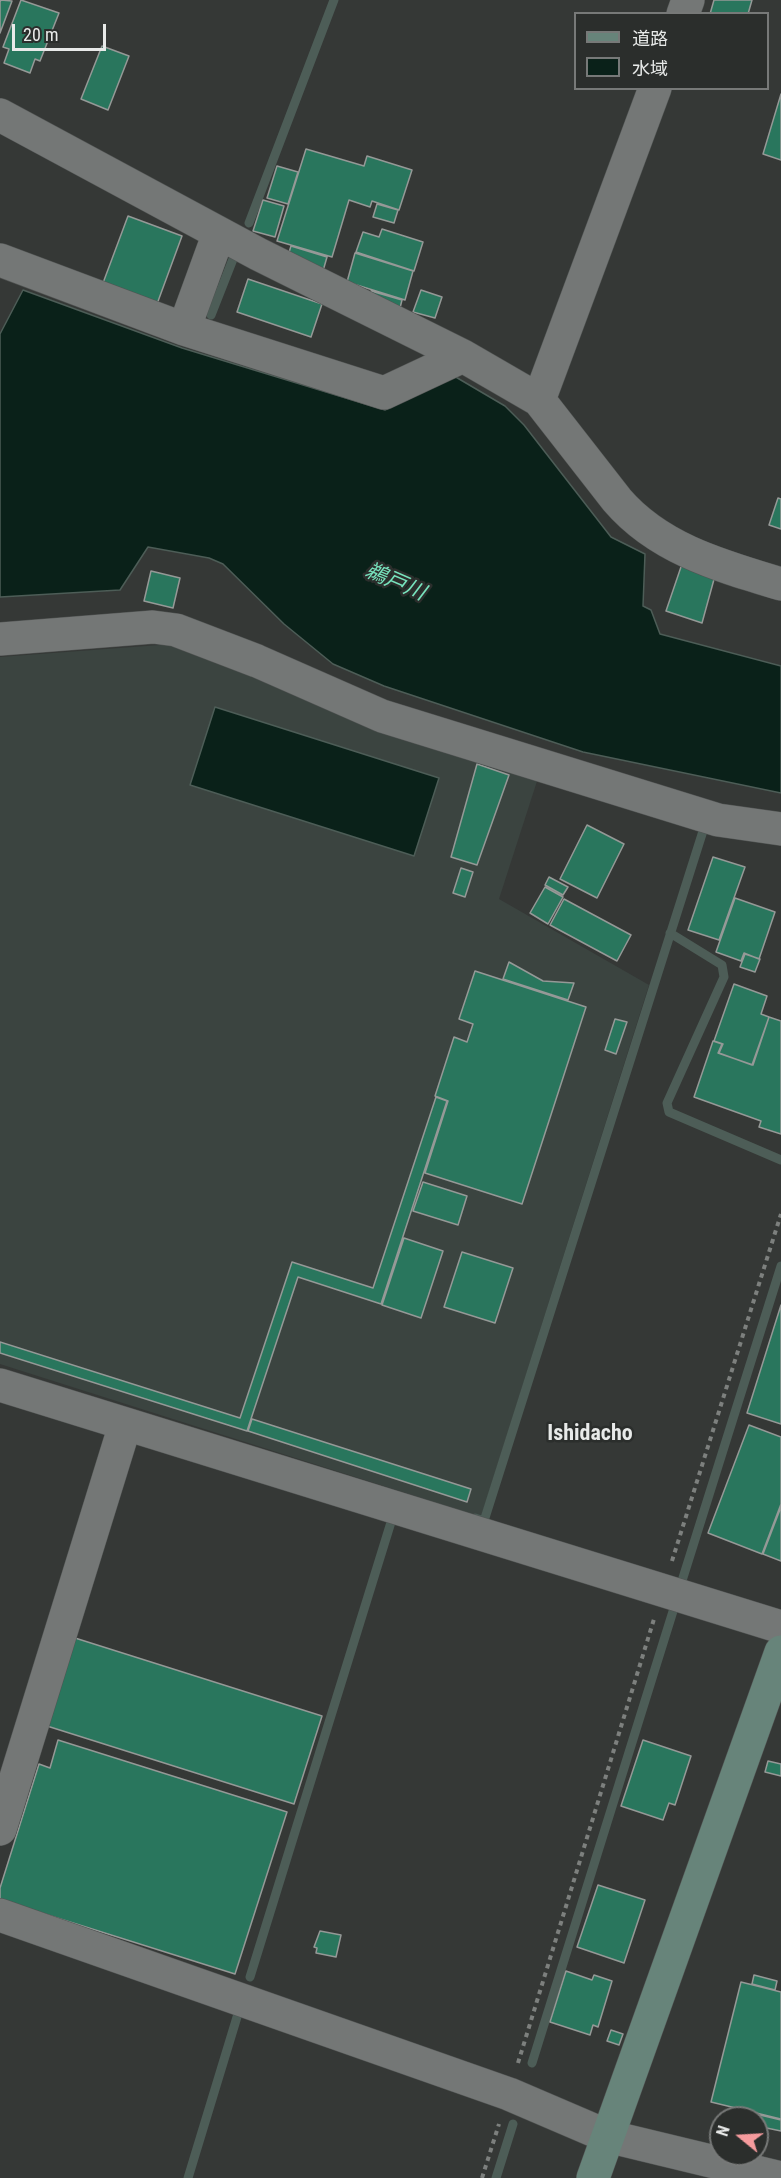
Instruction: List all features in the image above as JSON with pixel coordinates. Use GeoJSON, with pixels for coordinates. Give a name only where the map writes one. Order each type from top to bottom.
{"type":"FeatureCollection","features":[{"type":"Feature","properties":{"kind":"street"},"geometry":{"type":"LineString","coordinates":[[539,400],[654,90]]}},
{"type":"Feature","properties":{"kind":"street"},"geometry":{"type":"LineString","coordinates":[[0,115],[219,233],[463,356],[539,400],[630,516],[650,531],[686,551],[781,584]]}},
{"type":"Feature","properties":{"kind":"street"},"geometry":{"type":"LineString","coordinates":[[184,329],[219,233]]}},
{"type":"Feature","properties":{"kind":"street"},"geometry":{"type":"LineString","coordinates":[[0,260],[184,329],[384,393],[463,356]]}},
{"type":"Feature","properties":{"kind":"street"},"geometry":{"type":"LineString","coordinates":[[0,639],[153,627],[176,630],[257,661],[382,716],[718,820],[781,829]]}},
{"type":"Feature","properties":{"kind":"street"},"geometry":{"type":"LineString","coordinates":[[0,1385],[781,1627]]}},
{"type":"Feature","properties":{"kind":"street"},"geometry":{"type":"LineString","coordinates":[[0,1830],[125,1425]]}},
{"type":"Feature","properties":{"kind":"street"},"geometry":{"type":"LineString","coordinates":[[593,2178],[781,1652]]}},
{"type":"Feature","properties":{"kind":"street"},"geometry":{"type":"LineString","coordinates":[[0,1915],[508,2094],[608,2136],[781,2178]]}},
{"type":"Feature","properties":{"kind":"path"},"geometry":{"type":"LineString","coordinates":[[482,2178],[662,1590],[781,1214]]}},
{"type":"Feature","properties":{"kind":"shaded area"},"geometry":{"type":"Polygon","coordinates":[[[173,644],[539,775],[499,899],[649,985],[481,1517],[0,1364],[0,657],[173,644]]]}},
{"type":"Feature","properties":{"kind":"water","name":"鵜戸川"},"geometry":{"type":"Polygon","coordinates":[[[23,290],[182,348],[385,410],[454,376],[505,406],[524,425],[611,537],[645,554],[643,606],[651,610],[660,634],[781,666],[781,793],[583,752],[384,686],[333,664],[284,624],[223,564],[209,558],[148,547],[120,590],[0,597],[0,334],[23,290]]]}},
{"type":"Feature","properties":{"kind":"water"},"geometry":{"type":"Polygon","coordinates":[[[215,707],[439,778],[414,856],[190,785],[215,707]]]}},
{"type":"Feature","properties":{"kind":"building"},"geometry":{"type":"Polygon","coordinates":[[[1,0],[12,1],[0,33],[0,2],[1,0]]]}},
{"type":"Feature","properties":{"kind":"building"},"geometry":{"type":"Polygon","coordinates":[[[21,0],[59,13],[40,61],[35,59],[30,73],[4,63],[9,49],[3,47],[21,0]]]}},
{"type":"Feature","properties":{"kind":"building"},"geometry":{"type":"Polygon","coordinates":[[[714,0],[752,0],[749,12],[711,12],[714,0]]]}},
{"type":"Feature","properties":{"kind":"building"},"geometry":{"type":"Polygon","coordinates":[[[102,46],[129,56],[108,110],[81,99],[102,46]]]}},
{"type":"Feature","properties":{"kind":"building"},"geometry":{"type":"Polygon","coordinates":[[[781,94],[781,160],[763,154],[781,94]]]}},
{"type":"Feature","properties":{"kind":"building"},"geometry":{"type":"Polygon","coordinates":[[[306,149],[364,166],[367,156],[412,170],[399,210],[372,201],[370,207],[349,200],[332,257],[277,241],[306,149]]]}},
{"type":"Feature","properties":{"kind":"building"},"geometry":{"type":"Polygon","coordinates":[[[277,166],[298,172],[288,204],[267,198],[277,166]]]}},
{"type":"Feature","properties":{"kind":"building"},"geometry":{"type":"Polygon","coordinates":[[[263,200],[284,206],[275,237],[253,231],[263,200]]]}},
{"type":"Feature","properties":{"kind":"building"},"geometry":{"type":"Polygon","coordinates":[[[377,204],[398,210],[394,223],[373,217],[377,204]]]}},
{"type":"Feature","properties":{"kind":"building"},"geometry":{"type":"Polygon","coordinates":[[[128,216],[182,236],[157,304],[103,283],[128,216]]]}},
{"type":"Feature","properties":{"kind":"building"},"geometry":{"type":"Polygon","coordinates":[[[382,229],[423,242],[414,271],[356,252],[363,232],[379,237],[382,229]]]}},
{"type":"Feature","properties":{"kind":"building"},"geometry":{"type":"Polygon","coordinates":[[[291,246],[327,257],[323,271],[287,259],[291,246]]]}},
{"type":"Feature","properties":{"kind":"building"},"geometry":{"type":"Polygon","coordinates":[[[355,253],[413,271],[405,300],[347,282],[355,253]]]}},
{"type":"Feature","properties":{"kind":"building"},"geometry":{"type":"Polygon","coordinates":[[[248,279],[322,304],[311,337],[237,312],[248,279]]]}},
{"type":"Feature","properties":{"kind":"building"},"geometry":{"type":"Polygon","coordinates":[[[421,290],[442,297],[435,318],[413,312],[421,290]]]}},
{"type":"Feature","properties":{"kind":"building"},"geometry":{"type":"Polygon","coordinates":[[[371,291],[402,300],[400,308],[370,298],[371,291]]]}},
{"type":"Feature","properties":{"kind":"building"},"geometry":{"type":"Polygon","coordinates":[[[778,498],[781,499],[781,529],[769,525],[778,498]]]}},
{"type":"Feature","properties":{"kind":"building"},"geometry":{"type":"Polygon","coordinates":[[[683,561],[716,572],[702,623],[666,611],[683,561]]]}},
{"type":"Feature","properties":{"kind":"building"},"geometry":{"type":"Polygon","coordinates":[[[151,571],[180,578],[173,608],[144,601],[151,571]]]}},
{"type":"Feature","properties":{"kind":"building"},"geometry":{"type":"Polygon","coordinates":[[[477,764],[509,775],[477,865],[451,857],[477,764]]]}},
{"type":"Feature","properties":{"kind":"building"},"geometry":{"type":"Polygon","coordinates":[[[587,825],[624,844],[597,898],[560,879],[587,825]]]}},
{"type":"Feature","properties":{"kind":"building"},"geometry":{"type":"Polygon","coordinates":[[[713,857],[745,867],[719,940],[688,930],[713,857]]]}},
{"type":"Feature","properties":{"kind":"building"},"geometry":{"type":"Polygon","coordinates":[[[461,868],[473,872],[465,897],[453,893],[461,868]]]}},
{"type":"Feature","properties":{"kind":"building"},"geometry":{"type":"Polygon","coordinates":[[[549,877],[568,887],[563,895],[545,885],[549,877]]]}},
{"type":"Feature","properties":{"kind":"building"},"geometry":{"type":"Polygon","coordinates":[[[545,887],[563,897],[548,924],[530,913],[545,887]]]}},
{"type":"Feature","properties":{"kind":"building"},"geometry":{"type":"Polygon","coordinates":[[[735,898],[775,912],[759,959],[744,953],[741,961],[716,952],[735,898]]]}},
{"type":"Feature","properties":{"kind":"building"},"geometry":{"type":"Polygon","coordinates":[[[564,899],[631,935],[617,961],[550,925],[564,899]]]}},
{"type":"Feature","properties":{"kind":"building"},"geometry":{"type":"Polygon","coordinates":[[[745,954],[760,959],[755,972],[740,967],[745,954]]]}},
{"type":"Feature","properties":{"kind":"building"},"geometry":{"type":"Polygon","coordinates":[[[509,962],[543,981],[574,983],[568,1000],[503,979],[509,962]]]}},
{"type":"Feature","properties":{"kind":"building"},"geometry":{"type":"Polygon","coordinates":[[[475,971],[586,1007],[522,1204],[425,1173],[448,1101],[435,1096],[454,1037],[467,1042],[473,1024],[459,1019],[475,971]]]}},
{"type":"Feature","properties":{"kind":"building"},"geometry":{"type":"Polygon","coordinates":[[[734,984],[767,996],[761,1014],[769,1017],[752,1065],[719,1053],[723,1044],[714,1041],[734,984]]]}},
{"type":"Feature","properties":{"kind":"building"},"geometry":{"type":"Polygon","coordinates":[[[769,1017],[781,1021],[781,1134],[759,1127],[761,1121],[694,1097],[713,1041],[722,1044],[718,1053],[753,1065],[769,1017]]]}},
{"type":"Feature","properties":{"kind":"building"},"geometry":{"type":"Polygon","coordinates":[[[615,1019],[627,1022],[616,1054],[605,1050],[615,1019]]]}},
{"type":"Feature","properties":{"kind":"building"},"geometry":{"type":"Polygon","coordinates":[[[436,1097],[447,1101],[381,1304],[298,1277],[247,1431],[0,1353],[0,1342],[240,1418],[292,1262],[373,1288],[436,1097]]]}},
{"type":"Feature","properties":{"kind":"building"},"geometry":{"type":"Polygon","coordinates":[[[423,1182],[467,1196],[458,1225],[413,1211],[423,1182]]]}},
{"type":"Feature","properties":{"kind":"building"},"geometry":{"type":"Polygon","coordinates":[[[404,1238],[443,1251],[421,1318],[382,1305],[404,1238]]]}},
{"type":"Feature","properties":{"kind":"building"},"geometry":{"type":"Polygon","coordinates":[[[462,1252],[513,1268],[495,1323],[444,1307],[462,1252]]]}},
{"type":"Feature","properties":{"kind":"building"},"geometry":{"type":"Polygon","coordinates":[[[781,1305],[781,1424],[747,1413],[781,1305]]]}},
{"type":"Feature","properties":{"kind":"building"},"geometry":{"type":"Polygon","coordinates":[[[252,1419],[471,1489],[467,1502],[248,1431],[252,1419]]]}},
{"type":"Feature","properties":{"kind":"building"},"geometry":{"type":"Polygon","coordinates":[[[749,1425],[781,1437],[781,1504],[762,1554],[708,1533],[749,1425]]]}},
{"type":"Feature","properties":{"kind":"building"},"geometry":{"type":"Polygon","coordinates":[[[781,1507],[781,1561],[763,1554],[781,1507]]]}},
{"type":"Feature","properties":{"kind":"building"},"geometry":{"type":"Polygon","coordinates":[[[75,1638],[322,1716],[294,1804],[47,1726],[75,1638]]]}},
{"type":"Feature","properties":{"kind":"building"},"geometry":{"type":"Polygon","coordinates":[[[58,1740],[287,1812],[235,1974],[0,1900],[0,1888],[39,1764],[50,1768],[58,1740]]]}},
{"type":"Feature","properties":{"kind":"building"},"geometry":{"type":"Polygon","coordinates":[[[643,1740],[691,1756],[675,1805],[669,1803],[663,1820],[621,1806],[643,1740]]]}},
{"type":"Feature","properties":{"kind":"building"},"geometry":{"type":"Polygon","coordinates":[[[768,1761],[781,1764],[781,1776],[765,1772],[768,1761]]]}},
{"type":"Feature","properties":{"kind":"building"},"geometry":{"type":"Polygon","coordinates":[[[598,1885],[645,1900],[624,1963],[577,1947],[598,1885]]]}},
{"type":"Feature","properties":{"kind":"building"},"geometry":{"type":"Polygon","coordinates":[[[320,1931],[341,1935],[336,1957],[316,1953],[317,1948],[314,1947],[320,1931]]]}},
{"type":"Feature","properties":{"kind":"building"},"geometry":{"type":"Polygon","coordinates":[[[566,1971],[592,1980],[594,1975],[612,1981],[598,2027],[593,2025],[590,2035],[550,2022],[566,1971]]]}},
{"type":"Feature","properties":{"kind":"building"},"geometry":{"type":"Polygon","coordinates":[[[754,1975],[777,1981],[775,1990],[752,1984],[754,1975]]]}},
{"type":"Feature","properties":{"kind":"building"},"geometry":{"type":"Polygon","coordinates":[[[741,1982],[781,1992],[781,2119],[769,2116],[769,2106],[727,2106],[711,2102],[741,1982]]]}},
{"type":"Feature","properties":{"kind":"building"},"geometry":{"type":"Polygon","coordinates":[[[611,2030],[623,2034],[619,2045],[607,2041],[611,2030]]]}},
{"type":"Feature","properties":{"kind":"building"},"geometry":{"type":"Polygon","coordinates":[[[769,2117],[781,2120],[781,2131],[769,2128],[769,2117]]]}},
{"type":"Feature","properties":{"kind":"waterway"},"geometry":{"type":"LineString","coordinates":[[249,223],[334,0]]}},
{"type":"Feature","properties":{"kind":"waterway"},"geometry":{"type":"LineString","coordinates":[[211,315],[235,254]]}},
{"type":"Feature","properties":{"kind":"waterway"},"geometry":{"type":"LineString","coordinates":[[475,1518],[484,1521],[703,831]]}},
{"type":"Feature","properties":{"kind":"waterway"},"geometry":{"type":"LineString","coordinates":[[670,933],[722,965],[724,977],[667,1103],[669,1112],[781,1160]]}},
{"type":"Feature","properties":{"kind":"waterway"},"geometry":{"type":"LineString","coordinates":[[681,1584],[781,1266]]}},
{"type":"Feature","properties":{"kind":"waterway"},"geometry":{"type":"LineString","coordinates":[[250,1977],[392,1519]]}},
{"type":"Feature","properties":{"kind":"waterway"},"geometry":{"type":"LineString","coordinates":[[532,2063],[674,1608]]}},
{"type":"Feature","properties":{"kind":"waterway"},"geometry":{"type":"LineString","coordinates":[[188,2178],[237,2017]]}},
{"type":"Feature","properties":{"kind":"waterway"},"geometry":{"type":"LineString","coordinates":[[496,2178],[513,2124]]}},
{"type":"Feature","properties":{"kind":"district","name":"Ishidacho"},"geometry":{"type":"Point","coordinates":[590,1434]}}]}
